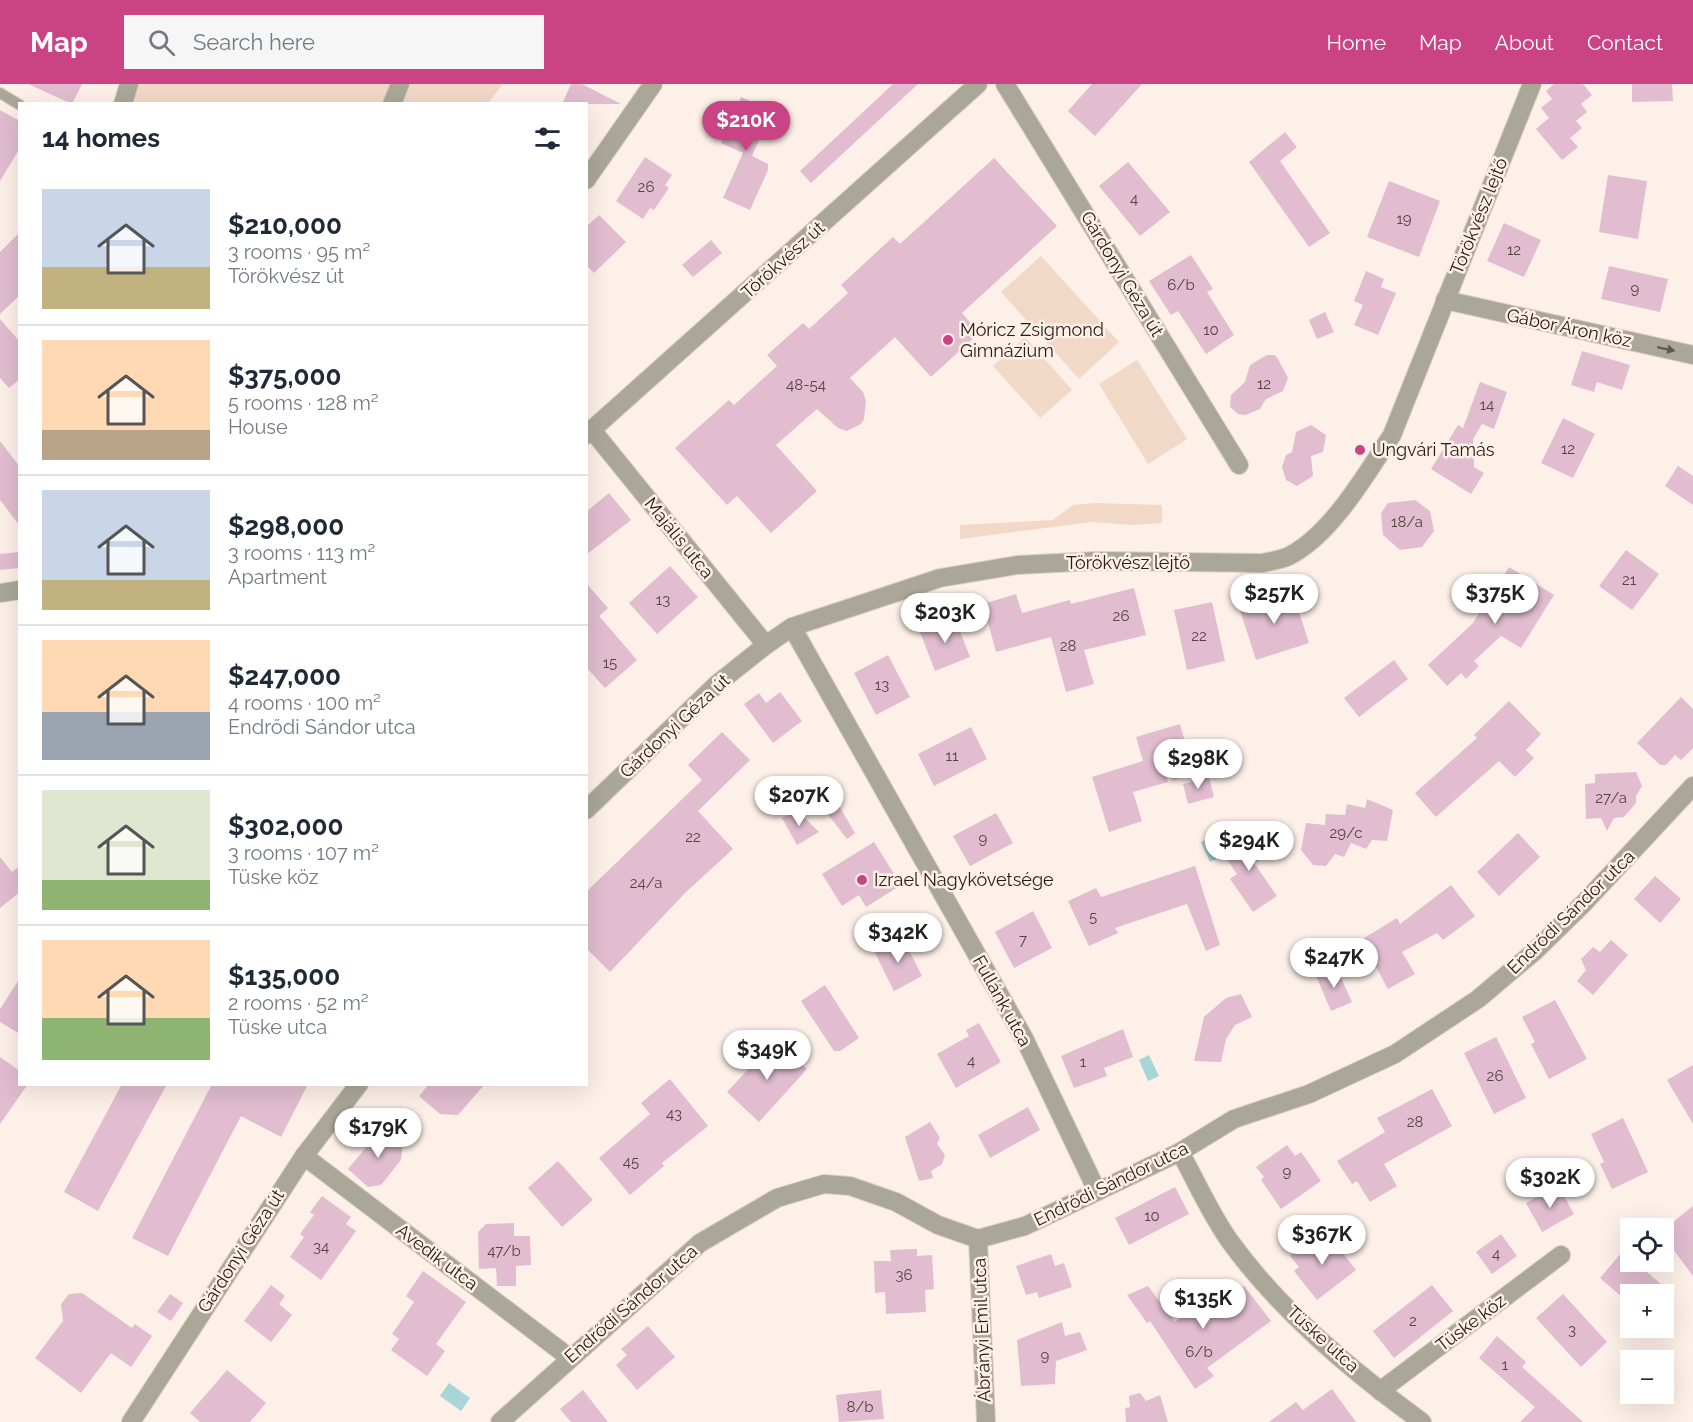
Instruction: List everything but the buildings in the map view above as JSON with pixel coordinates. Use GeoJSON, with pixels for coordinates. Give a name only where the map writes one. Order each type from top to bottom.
{"type":"FeatureCollection","features":[{"type":"Feature","properties":{"kind":"street"},"geometry":{"type":"LineString","coordinates":[[124,102],[129,84]]}},
{"type":"Feature","properties":{"kind":"street"},"geometry":{"type":"LineString","coordinates":[[393,102],[400,84]]}},
{"type":"Feature","properties":{"kind":"street"},"geometry":{"type":"LineString","coordinates":[[588,177],[653,84]]}},
{"type":"Feature","properties":{"kind":"street","name":"Törökvész út"},"geometry":{"type":"LineString","coordinates":[[589,433],[978,84]]}},
{"type":"Feature","properties":{"kind":"street","name":"Gárdonyi Géza út"},"geometry":{"type":"LineString","coordinates":[[1005,84],[1239,465]]}},
{"type":"Feature","properties":{"kind":"street","name":"Törökvész lejtő"},"geometry":{"type":"LineString","coordinates":[[766,645],[792,627],[940,578],[1017,565],[1096,561],[1262,563],[1288,556],[1313,540],[1362,481],[1392,435],[1532,84]]}},
{"type":"Feature","properties":{"kind":"street","name":"Gábor Áron köz"},"geometry":{"type":"LineString","coordinates":[[1445,300],[1693,355]]}},
{"type":"Feature","properties":{"kind":"street","name":"Majális utca"},"geometry":{"type":"LineString","coordinates":[[589,433],[766,645]]}},
{"type":"Feature","properties":{"kind":"street"},"geometry":{"type":"LineString","coordinates":[[0,593],[18,590]]}},
{"type":"Feature","properties":{"kind":"street","name":"Fullánk utca"},"geometry":{"type":"LineString","coordinates":[[792,627],[1025,1040],[1097,1191]]}},
{"type":"Feature","properties":{"kind":"street","name":"Gárdonyi Géza út"},"geometry":{"type":"LineString","coordinates":[[588,808],[717,684],[766,645]]}},
{"type":"Feature","properties":{"kind":"street","name":"Endrődi Sándor utca"},"geometry":{"type":"LineString","coordinates":[[500,1422],[700,1243],[777,1198],[807,1187],[824,1184],[849,1186],[896,1202],[938,1225],[978,1239],[1025,1226],[1179,1152],[1234,1119],[1309,1094],[1395,1054],[1478,999],[1535,951],[1584,903],[1693,786]]}},
{"type":"Feature","properties":{"kind":"street","name":"Gárdonyi Géza út"},"geometry":{"type":"LineString","coordinates":[[130,1422],[304,1156],[357,1086]]}},
{"type":"Feature","properties":{"kind":"street","name":"Tüske utca"},"geometry":{"type":"LineString","coordinates":[[1179,1152],[1227,1237],[1277,1298],[1380,1391],[1422,1422]]}},
{"type":"Feature","properties":{"kind":"street","name":"Avedik utca"},"geometry":{"type":"LineString","coordinates":[[304,1156],[570,1358]]}},
{"type":"Feature","properties":{"kind":"street","name":"Ábrányi Emil utca"},"geometry":{"type":"LineString","coordinates":[[978,1239],[986,1422]]}},
{"type":"Feature","properties":{"kind":"street","name":"Tüske köz"},"geometry":{"type":"LineString","coordinates":[[1380,1391],[1561,1255]]}},
{"type":"Feature","properties":{"kind":"lane"},"geometry":{"type":"LineString","coordinates":[[0,93],[18,104]]}},
{"type":"Feature","properties":{"kind":"shaded area"},"geometry":{"type":"Polygon","coordinates":[[[129,84],[503,84],[489,102],[124,102],[129,84]]]}},
{"type":"Feature","properties":{"kind":"shaded area"},"geometry":{"type":"Polygon","coordinates":[[[1041,256],[1119,342],[1079,379],[1001,292],[1041,256]]]}},
{"type":"Feature","properties":{"kind":"shaded area"},"geometry":{"type":"Polygon","coordinates":[[[1025,337],[1072,390],[1040,418],[993,366],[1025,337]]]}},
{"type":"Feature","properties":{"kind":"shaded area"},"geometry":{"type":"Polygon","coordinates":[[[1137,360],[1187,439],[1148,464],[1099,384],[1137,360]]]}},
{"type":"Feature","properties":{"kind":"shaded area"},"geometry":{"type":"Polygon","coordinates":[[[1095,503],[1162,505],[1162,523],[1132,525],[1093,522],[960,539],[960,525],[1053,520],[1073,505],[1095,503]]]}},
{"type":"Feature","properties":{"kind":"water"},"geometry":{"type":"Polygon","coordinates":[[[1212,837],[1221,857],[1210,862],[1201,842],[1212,837]]]}},
{"type":"Feature","properties":{"kind":"water"},"geometry":{"type":"Polygon","coordinates":[[[1149,1055],[1159,1076],[1148,1081],[1139,1060],[1149,1055]]]}},
{"type":"Feature","properties":{"kind":"water"},"geometry":{"type":"Polygon","coordinates":[[[449,1383],[470,1398],[461,1411],[440,1396],[449,1383]]]}},
{"type":"Feature","properties":{"kind":"place","name":"Móricz Zsigmond Gimnázium"},"geometry":{"type":"Point","coordinates":[948,340]}},
{"type":"Feature","properties":{"kind":"place","name":"Ungvári Tamás"},"geometry":{"type":"Point","coordinates":[1360,450]}},
{"type":"Feature","properties":{"kind":"place","name":"Izrael Nagykövetsége"},"geometry":{"type":"Point","coordinates":[862,880]}}]}
